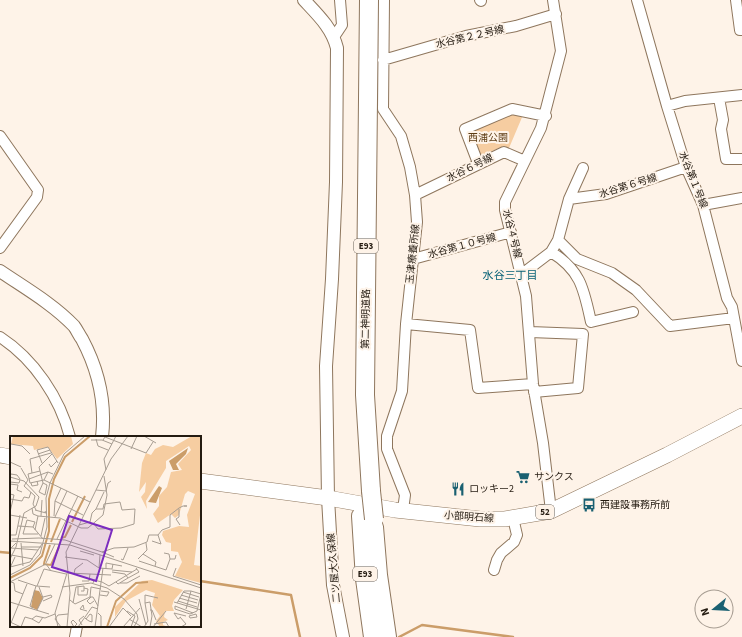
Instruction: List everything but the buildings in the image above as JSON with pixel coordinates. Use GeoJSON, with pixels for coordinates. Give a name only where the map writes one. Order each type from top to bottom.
{"type":"FeatureCollection","features":[{"type":"Feature","properties":{"kind":"highway","name":"第二神明道路"},"geometry":{"type":"LineString","coordinates":[[357,0],[353,396],[366,490]]}},
{"type":"Feature","properties":{"kind":"highway","name":"第二神明道路"},"geometry":{"type":"LineString","coordinates":[[369,0],[365,395],[366,490],[368,518],[365,579],[380,634]]}},
{"type":"Feature","properties":{"kind":"main road","name":"小部明石線"},"geometry":{"type":"LineString","coordinates":[[201,482],[328,498],[402,510],[480,519],[513,518],[551,511],[742,416]]}},
{"type":"Feature","properties":{"kind":"main road"},"geometry":{"type":"LineString","coordinates":[[0,455],[10,456]]}},
{"type":"Feature","properties":{"kind":"street"},"geometry":{"type":"LineString","coordinates":[[304,0],[326,24],[334,37],[337,48],[338,106],[332,279],[326,366],[328,498]]}},
{"type":"Feature","properties":{"kind":"street"},"geometry":{"type":"LineString","coordinates":[[334,37],[342,25],[340,0]]}},
{"type":"Feature","properties":{"kind":"street","name":"玉津療養所線"},"geometry":{"type":"LineString","coordinates":[[384,0],[383,109],[401,136],[410,167],[415,195],[417,222],[406,324],[402,391],[387,436],[387,449],[405,495],[402,510]]}},
{"type":"Feature","properties":{"kind":"street","name":"水谷４号線"},"geometry":{"type":"LineString","coordinates":[[551,511],[543,443],[534,388],[530,332],[522,274],[505,210],[505,202],[546,116],[561,51],[553,0]]}},
{"type":"Feature","properties":{"kind":"street","name":"水谷第１号線"},"geometry":{"type":"LineString","coordinates":[[638,0],[667,106],[686,167],[704,204],[734,318],[742,361]]}},
{"type":"Feature","properties":{"kind":"street"},"geometry":{"type":"LineString","coordinates":[[736,0],[740,30],[742,30]]}},
{"type":"Feature","properties":{"kind":"street","name":"水谷第２２号線"},"geometry":{"type":"LineString","coordinates":[[384,60],[466,36],[516,26],[556,14]]}},
{"type":"Feature","properties":{"kind":"street"},"geometry":{"type":"LineString","coordinates":[[667,106],[685,101],[742,95]]}},
{"type":"Feature","properties":{"kind":"street"},"geometry":{"type":"LineString","coordinates":[[719,98],[723,120],[721,129],[726,159],[742,159]]}},
{"type":"Feature","properties":{"kind":"street"},"geometry":{"type":"LineString","coordinates":[[478,163],[465,128],[512,109],[546,116]]}},
{"type":"Feature","properties":{"kind":"street"},"geometry":{"type":"LineString","coordinates":[[0,136],[38,190],[37,197],[0,248]]}},
{"type":"Feature","properties":{"kind":"street","name":"水谷６号線"},"geometry":{"type":"LineString","coordinates":[[415,195],[478,163],[504,152],[525,161]]}},
{"type":"Feature","properties":{"kind":"street","name":"水谷第６号線"},"geometry":{"type":"LineString","coordinates":[[569,199],[606,194],[686,167]]}},
{"type":"Feature","properties":{"kind":"street"},"geometry":{"type":"LineString","coordinates":[[522,274],[551,252],[558,240],[569,199],[583,168]]}},
{"type":"Feature","properties":{"kind":"street"},"geometry":{"type":"LineString","coordinates":[[704,204],[742,198]]}},
{"type":"Feature","properties":{"kind":"street","name":"水谷第１０号線"},"geometry":{"type":"LineString","coordinates":[[413,259],[511,232]]}},
{"type":"Feature","properties":{"kind":"street"},"geometry":{"type":"LineString","coordinates":[[558,240],[577,259],[612,273],[636,290],[670,326],[734,318]]}},
{"type":"Feature","properties":{"kind":"street"},"geometry":{"type":"LineString","coordinates":[[551,252],[566,261],[583,286],[591,322],[633,312]]}},
{"type":"Feature","properties":{"kind":"street"},"geometry":{"type":"LineString","coordinates":[[0,271],[38,297],[75,327],[89,352],[101,389],[104,420],[102,436]]}},
{"type":"Feature","properties":{"kind":"street"},"geometry":{"type":"LineString","coordinates":[[406,324],[470,330],[478,388],[578,388],[583,334],[530,332]]}},
{"type":"Feature","properties":{"kind":"street"},"geometry":{"type":"LineString","coordinates":[[0,337],[14,346],[36,369],[65,418],[70,436]]}},
{"type":"Feature","properties":{"kind":"street","name":"二ツ屋大久保線"},"geometry":{"type":"LineString","coordinates":[[328,498],[334,585],[343,637]]}},
{"type":"Feature","properties":{"kind":"street"},"geometry":{"type":"LineString","coordinates":[[494,570],[497,560],[501,554],[514,542],[516,535],[513,518]]}},
{"type":"Feature","properties":{"kind":"street"},"geometry":{"type":"LineString","coordinates":[[75,637],[76,627]]}},
{"type":"Feature","properties":{"kind":"green space","name":"西浦公園"},"geometry":{"type":"Polygon","coordinates":[[[511,114],[523,115],[509,148],[504,146],[480,156],[471,133],[472,129],[511,114]]]}},
{"type":"Feature","properties":{"kind":"waterway"},"geometry":{"type":"LineString","coordinates":[[0,552],[10,553]]}},
{"type":"Feature","properties":{"kind":"waterway"},"geometry":{"type":"LineString","coordinates":[[201,581],[291,595],[300,637]]}},
{"type":"Feature","properties":{"kind":"waterway"},"geometry":{"type":"LineString","coordinates":[[399,637],[422,625],[513,637]]}},
{"type":"Feature","properties":{"kind":"place","name":"サンクス"},"geometry":{"type":"Point","coordinates":[523,477]}},
{"type":"Feature","properties":{"kind":"place","name":"ロッキー2"},"geometry":{"type":"Point","coordinates":[458,489]}},
{"type":"Feature","properties":{"kind":"place","name":"西建設事務所前"},"geometry":{"type":"Point","coordinates":[589,505]}},
{"type":"Feature","properties":{"kind":"district","name":"水谷三丁目"},"geometry":{"type":"Point","coordinates":[510,275]}}]}
